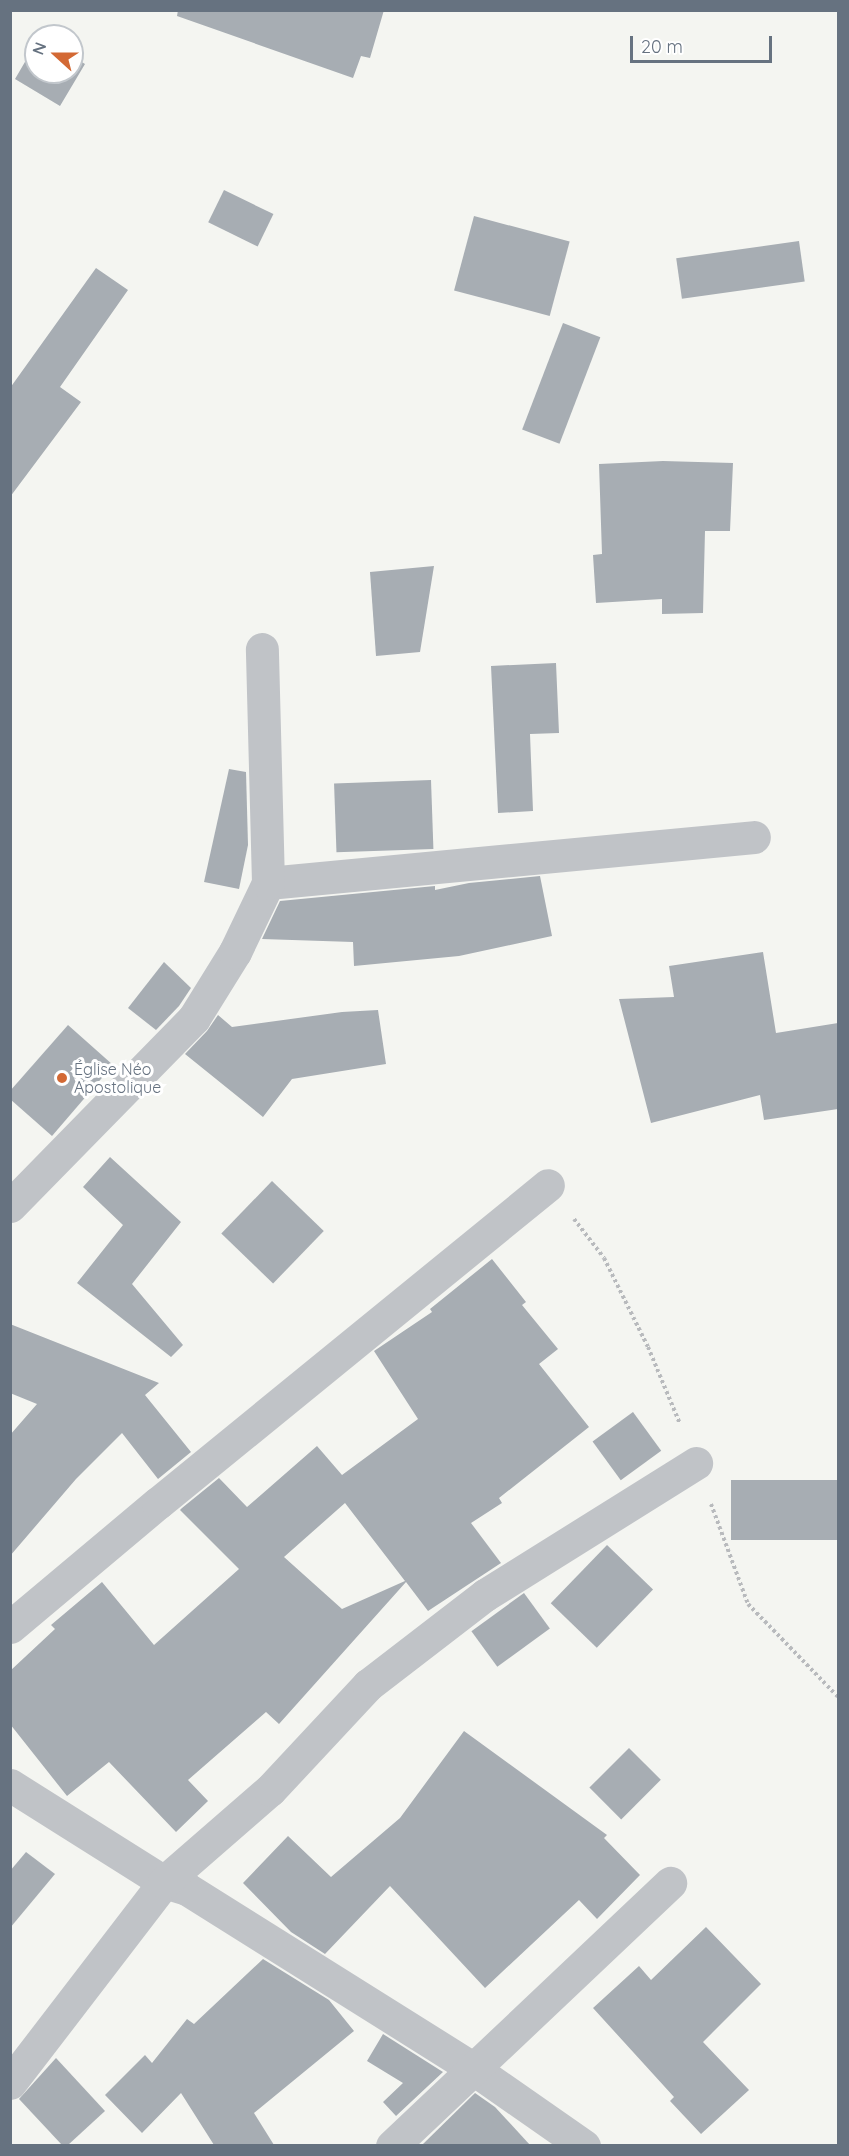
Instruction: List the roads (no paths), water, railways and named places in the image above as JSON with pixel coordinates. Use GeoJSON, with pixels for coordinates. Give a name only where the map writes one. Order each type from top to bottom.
{"type":"FeatureCollection","features":[{"type":"Feature","properties":{"kind":"street"},"geometry":{"type":"LineString","coordinates":[[10,1206],[194,1018],[235,952],[268,883],[262,649]]}},
{"type":"Feature","properties":{"kind":"street"},"geometry":{"type":"LineString","coordinates":[[268,883],[754,837]]}},
{"type":"Feature","properties":{"kind":"street"},"geometry":{"type":"LineString","coordinates":[[10,1627],[167,1495],[548,1185]]}},
{"type":"Feature","properties":{"kind":"street"},"geometry":{"type":"LineString","coordinates":[[10,2083],[164,1882],[270,1790],[368,1685],[485,1595],[696,1463]]}},
{"type":"Feature","properties":{"kind":"street"},"geometry":{"type":"LineString","coordinates":[[10,1785],[164,1882],[187,1889],[475,2070],[584,2145]]}},
{"type":"Feature","properties":{"kind":"street"},"geometry":{"type":"LineString","coordinates":[[392,2145],[475,2070],[670,1883]]}},
{"type":"Feature","properties":{"kind":"place","name":"Église Néo Apostolique"},"geometry":{"type":"Point","coordinates":[62,1078]}}]}
